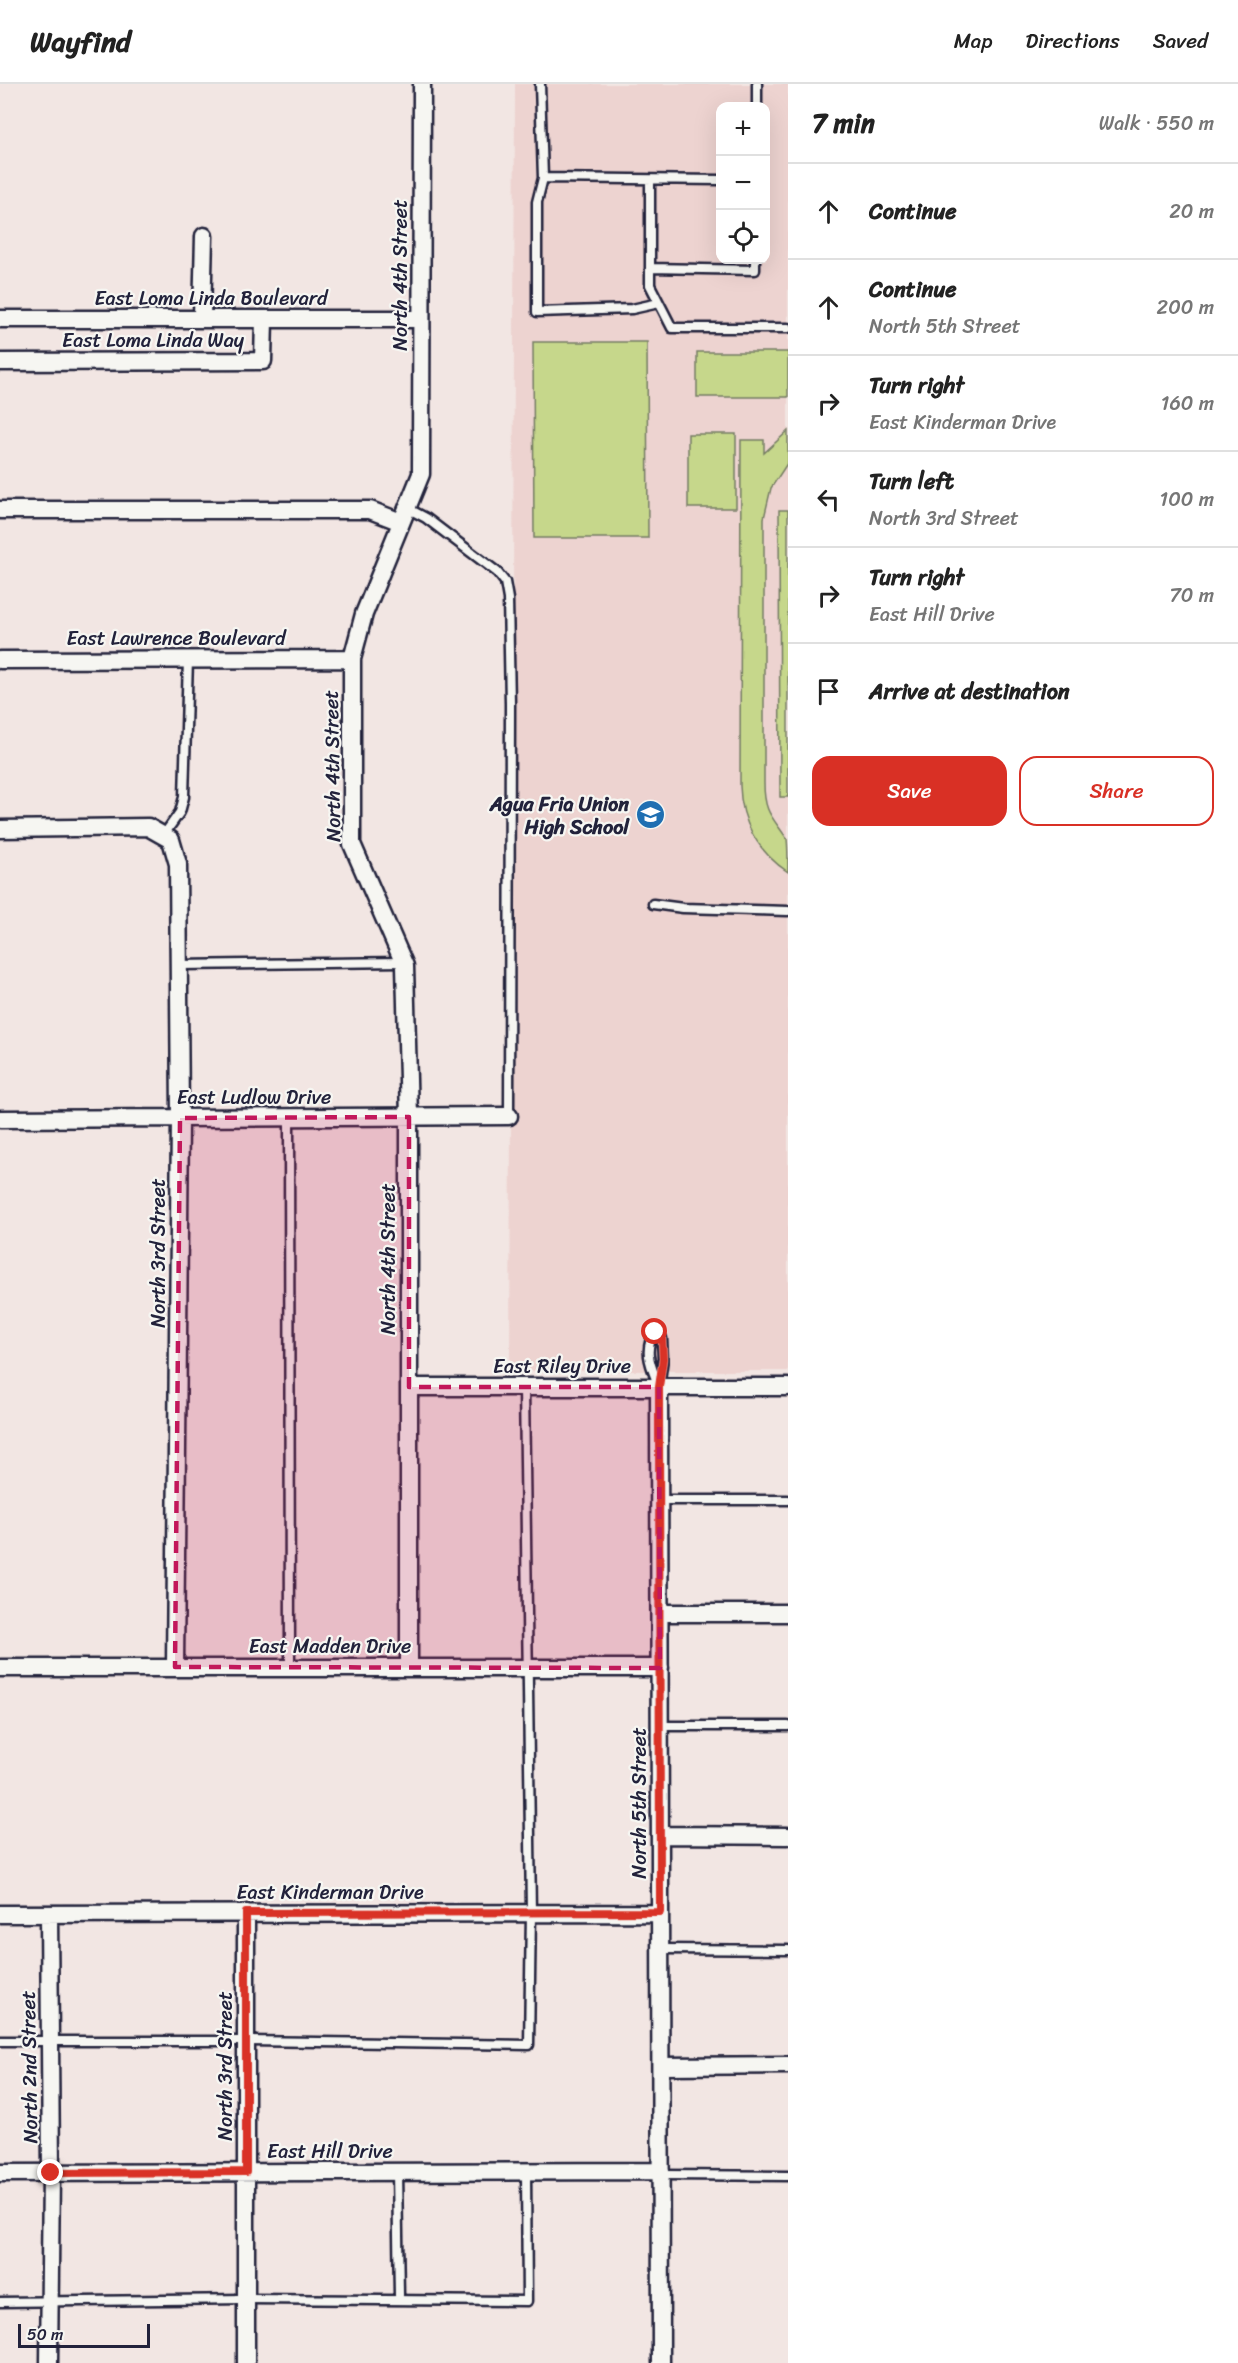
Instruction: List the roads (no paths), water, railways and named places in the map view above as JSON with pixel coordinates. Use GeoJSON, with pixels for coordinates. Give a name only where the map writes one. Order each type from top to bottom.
{"type":"FeatureCollection","features":[{"type":"Feature","properties":{"kind":"street","name":"North 4th Street"},"geometry":{"type":"LineString","coordinates":[[409,1666],[409,1117],[404,962],[352,844],[352,658],[364,614],[421,474],[422,84]]}},
{"type":"Feature","properties":{"kind":"street"},"geometry":{"type":"LineString","coordinates":[[202,317],[204,236]]}},
{"type":"Feature","properties":{"kind":"street","name":"East Loma Linda Boulevard"},"geometry":{"type":"LineString","coordinates":[[0,319],[202,317],[421,319]]}},
{"type":"Feature","properties":{"kind":"street","name":"East Loma Linda Way"},"geometry":{"type":"LineString","coordinates":[[0,362],[263,361],[264,319]]}},
{"type":"Feature","properties":{"kind":"street"},"geometry":{"type":"LineString","coordinates":[[0,510],[370,510],[404,515]]}},
{"type":"Feature","properties":{"kind":"street","name":"East Lawrence Boulevard"},"geometry":{"type":"LineString","coordinates":[[0,660],[352,658]]}},
{"type":"Feature","properties":{"kind":"street"},"geometry":{"type":"LineString","coordinates":[[0,829],[148,828],[167,838]]}},
{"type":"Feature","properties":{"kind":"street","name":"North 3rd Street"},"geometry":{"type":"LineString","coordinates":[[167,838],[178,864],[179,965],[180,1118],[175,1667]]}},
{"type":"Feature","properties":{"kind":"street","name":"East Ludlow Drive"},"geometry":{"type":"LineString","coordinates":[[0,1119],[509,1116]]}},
{"type":"Feature","properties":{"kind":"street","name":"East Riley Drive"},"geometry":{"type":"LineString","coordinates":[[409,1387],[788,1387]]}},
{"type":"Feature","properties":{"kind":"street","name":"North 5th Street"},"geometry":{"type":"LineString","coordinates":[[659,1387],[662,2363]]}},
{"type":"Feature","properties":{"kind":"street"},"geometry":{"type":"LineString","coordinates":[[660,1613],[788,1613]]}},
{"type":"Feature","properties":{"kind":"street","name":"East Madden Drive"},"geometry":{"type":"LineString","coordinates":[[0,1668],[409,1666],[660,1668]]}},
{"type":"Feature","properties":{"kind":"street"},"geometry":{"type":"LineString","coordinates":[[660,1835],[788,1836]]}},
{"type":"Feature","properties":{"kind":"street","name":"East Kinderman Drive"},"geometry":{"type":"LineString","coordinates":[[0,1914],[660,1912]]}},
{"type":"Feature","properties":{"kind":"street","name":"North 3rd Street"},"geometry":{"type":"LineString","coordinates":[[246,1913],[246,2363]]}},
{"type":"Feature","properties":{"kind":"street","name":"North 2nd Street"},"geometry":{"type":"LineString","coordinates":[[48,1914],[51,2173],[49,2363]]}},
{"type":"Feature","properties":{"kind":"street"},"geometry":{"type":"LineString","coordinates":[[661,2066],[788,2065]]}},
{"type":"Feature","properties":{"kind":"street","name":"East Hill Drive"},"geometry":{"type":"LineString","coordinates":[[0,2173],[661,2173]]}},
{"type":"Feature","properties":{"kind":"lane"},"geometry":{"type":"LineString","coordinates":[[540,84],[543,178],[537,202],[537,312],[633,309],[659,303]]}},
{"type":"Feature","properties":{"kind":"lane"},"geometry":{"type":"LineString","coordinates":[[757,84],[757,102]]}},
{"type":"Feature","properties":{"kind":"lane"},"geometry":{"type":"LineString","coordinates":[[543,178],[716,180]]}},
{"type":"Feature","properties":{"kind":"lane"},"geometry":{"type":"LineString","coordinates":[[650,181],[650,285],[672,328],[788,328]]}},
{"type":"Feature","properties":{"kind":"lane"},"geometry":{"type":"LineString","coordinates":[[650,268],[755,270],[755,264]]}},
{"type":"Feature","properties":{"kind":"lane"},"geometry":{"type":"LineString","coordinates":[[404,515],[426,518],[497,572],[505,582],[508,599],[509,1116]]}},
{"type":"Feature","properties":{"kind":"lane"},"geometry":{"type":"LineString","coordinates":[[167,838],[180,812],[184,797],[188,659]]}},
{"type":"Feature","properties":{"kind":"lane"},"geometry":{"type":"LineString","coordinates":[[653,904],[683,908],[788,911]]}},
{"type":"Feature","properties":{"kind":"lane"},"geometry":{"type":"LineString","coordinates":[[179,965],[404,962]]}},
{"type":"Feature","properties":{"kind":"lane"},"geometry":{"type":"LineString","coordinates":[[289,1118],[290,1667]]}},
{"type":"Feature","properties":{"kind":"lane"},"geometry":{"type":"LineString","coordinates":[[655,1332],[662,1338],[663,1359],[659,1387],[648,1360],[648,1341],[655,1332]]}},
{"type":"Feature","properties":{"kind":"lane"},"geometry":{"type":"LineString","coordinates":[[0,2041],[246,2041],[529,2045],[531,1913],[524,1387]]}},
{"type":"Feature","properties":{"kind":"lane"},"geometry":{"type":"LineString","coordinates":[[660,1500],[788,1500]]}},
{"type":"Feature","properties":{"kind":"lane"},"geometry":{"type":"LineString","coordinates":[[660,1726],[788,1726]]}},
{"type":"Feature","properties":{"kind":"lane"},"geometry":{"type":"LineString","coordinates":[[661,1949],[788,1950]]}},
{"type":"Feature","properties":{"kind":"lane"},"geometry":{"type":"LineString","coordinates":[[397,2172],[399,2295]]}},
{"type":"Feature","properties":{"kind":"lane"},"geometry":{"type":"LineString","coordinates":[[0,2302],[246,2299],[527,2301],[526,2172]]}},
{"type":"Feature","properties":{"kind":"lane"},"geometry":{"type":"LineString","coordinates":[[661,2173],[788,2176]]}},
{"type":"Feature","properties":{"kind":"place","name":"Agua Fria Union High School"},"geometry":{"type":"Point","coordinates":[650,815]}}]}
